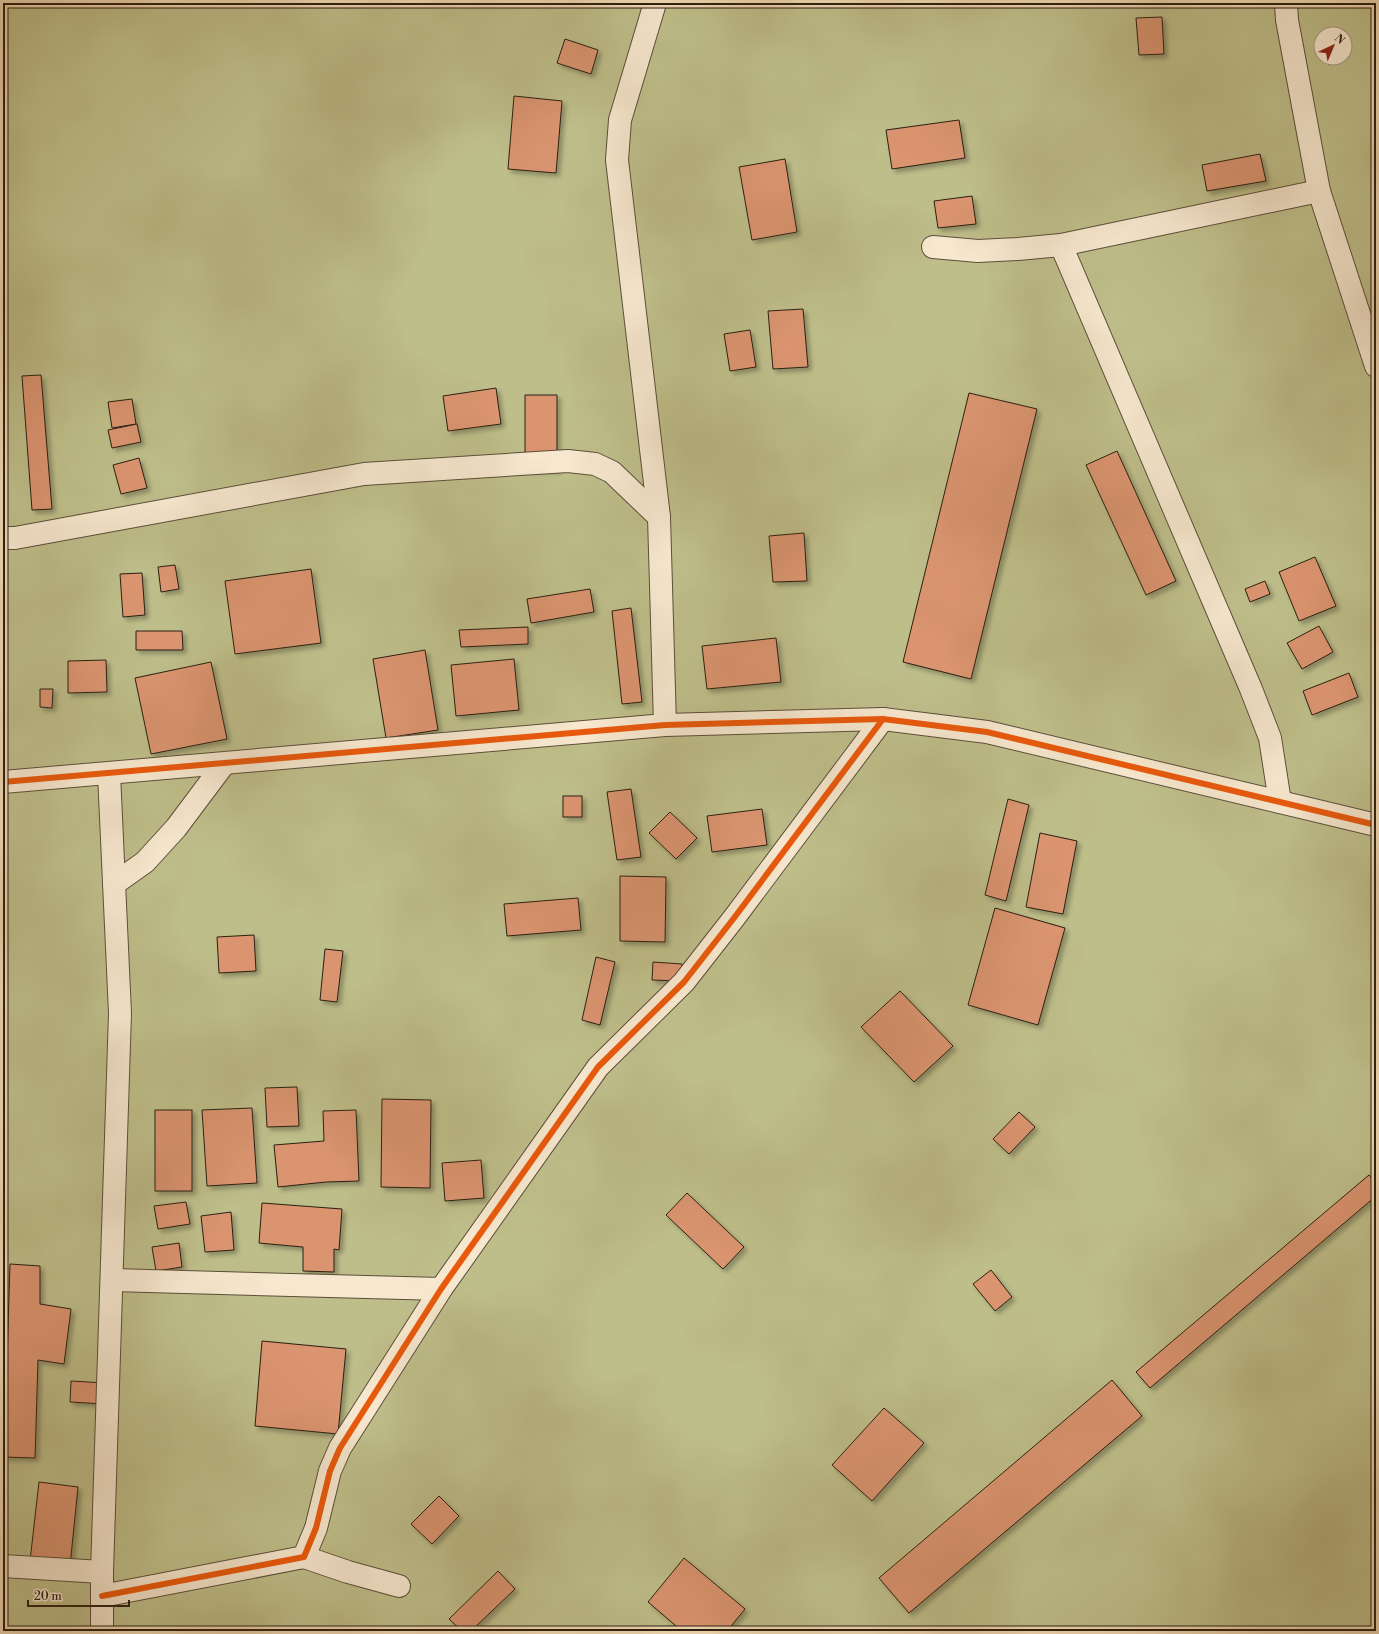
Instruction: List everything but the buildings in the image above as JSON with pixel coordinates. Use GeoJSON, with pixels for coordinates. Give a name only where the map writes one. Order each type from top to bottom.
{"type":"FeatureCollection","features":[{"type":"Feature","properties":{"kind":"street"},"geometry":{"type":"LineString","coordinates":[[655,3],[620,120],[617,160],[660,517],[665,725]]}},
{"type":"Feature","properties":{"kind":"street"},"geometry":{"type":"LineString","coordinates":[[1286,3],[1287,20],[1319,191],[1376,366]]}},
{"type":"Feature","properties":{"kind":"street"},"geometry":{"type":"LineString","coordinates":[[933,247],[978,251],[1061,245],[1319,191]]}},
{"type":"Feature","properties":{"kind":"street"},"geometry":{"type":"LineString","coordinates":[[1061,245],[1251,689],[1270,738],[1280,802]]}},
{"type":"Feature","properties":{"kind":"street"},"geometry":{"type":"LineString","coordinates":[[3,538],[15,538],[364,474],[568,461],[595,464],[612,472],[660,517]]}},
{"type":"Feature","properties":{"kind":"street"},"geometry":{"type":"LineString","coordinates":[[304,1557],[316,1528],[330,1471],[340,1448],[441,1289],[598,1068],[684,982],[734,918],[883,719]]}},
{"type":"Feature","properties":{"kind":"street"},"geometry":{"type":"LineString","coordinates":[[3,782],[665,725],[883,719],[987,732],[1376,825]]}},
{"type":"Feature","properties":{"kind":"street"},"geometry":{"type":"LineString","coordinates":[[114,884],[145,862],[171,834],[224,764]]}},
{"type":"Feature","properties":{"kind":"street"},"geometry":{"type":"LineString","coordinates":[[102,1631],[102,1572],[120,1013],[109,774]]}},
{"type":"Feature","properties":{"kind":"street"},"geometry":{"type":"LineString","coordinates":[[112,1280],[441,1289]]}},
{"type":"Feature","properties":{"kind":"street"},"geometry":{"type":"LineString","coordinates":[[102,1596],[304,1557],[348,1572],[399,1586]]}},
{"type":"Feature","properties":{"kind":"street"},"geometry":{"type":"LineString","coordinates":[[3,1566],[102,1572]]}},
{"type":"Feature","properties":{"kind":"green space"},"geometry":{"type":"Polygon","coordinates":[[[3,3],[1376,3],[1376,1631],[3,1631],[3,3]]]}},
{"type":"Feature","properties":{"kind":"cycle path"},"geometry":{"type":"LineString","coordinates":[[3,782],[665,725],[883,719],[987,732],[1376,825]]}},
{"type":"Feature","properties":{"kind":"cycle path"},"geometry":{"type":"LineString","coordinates":[[102,1596],[304,1557],[316,1528],[330,1471],[340,1448],[441,1289],[598,1067],[684,982],[734,918],[883,719]]}}]}
